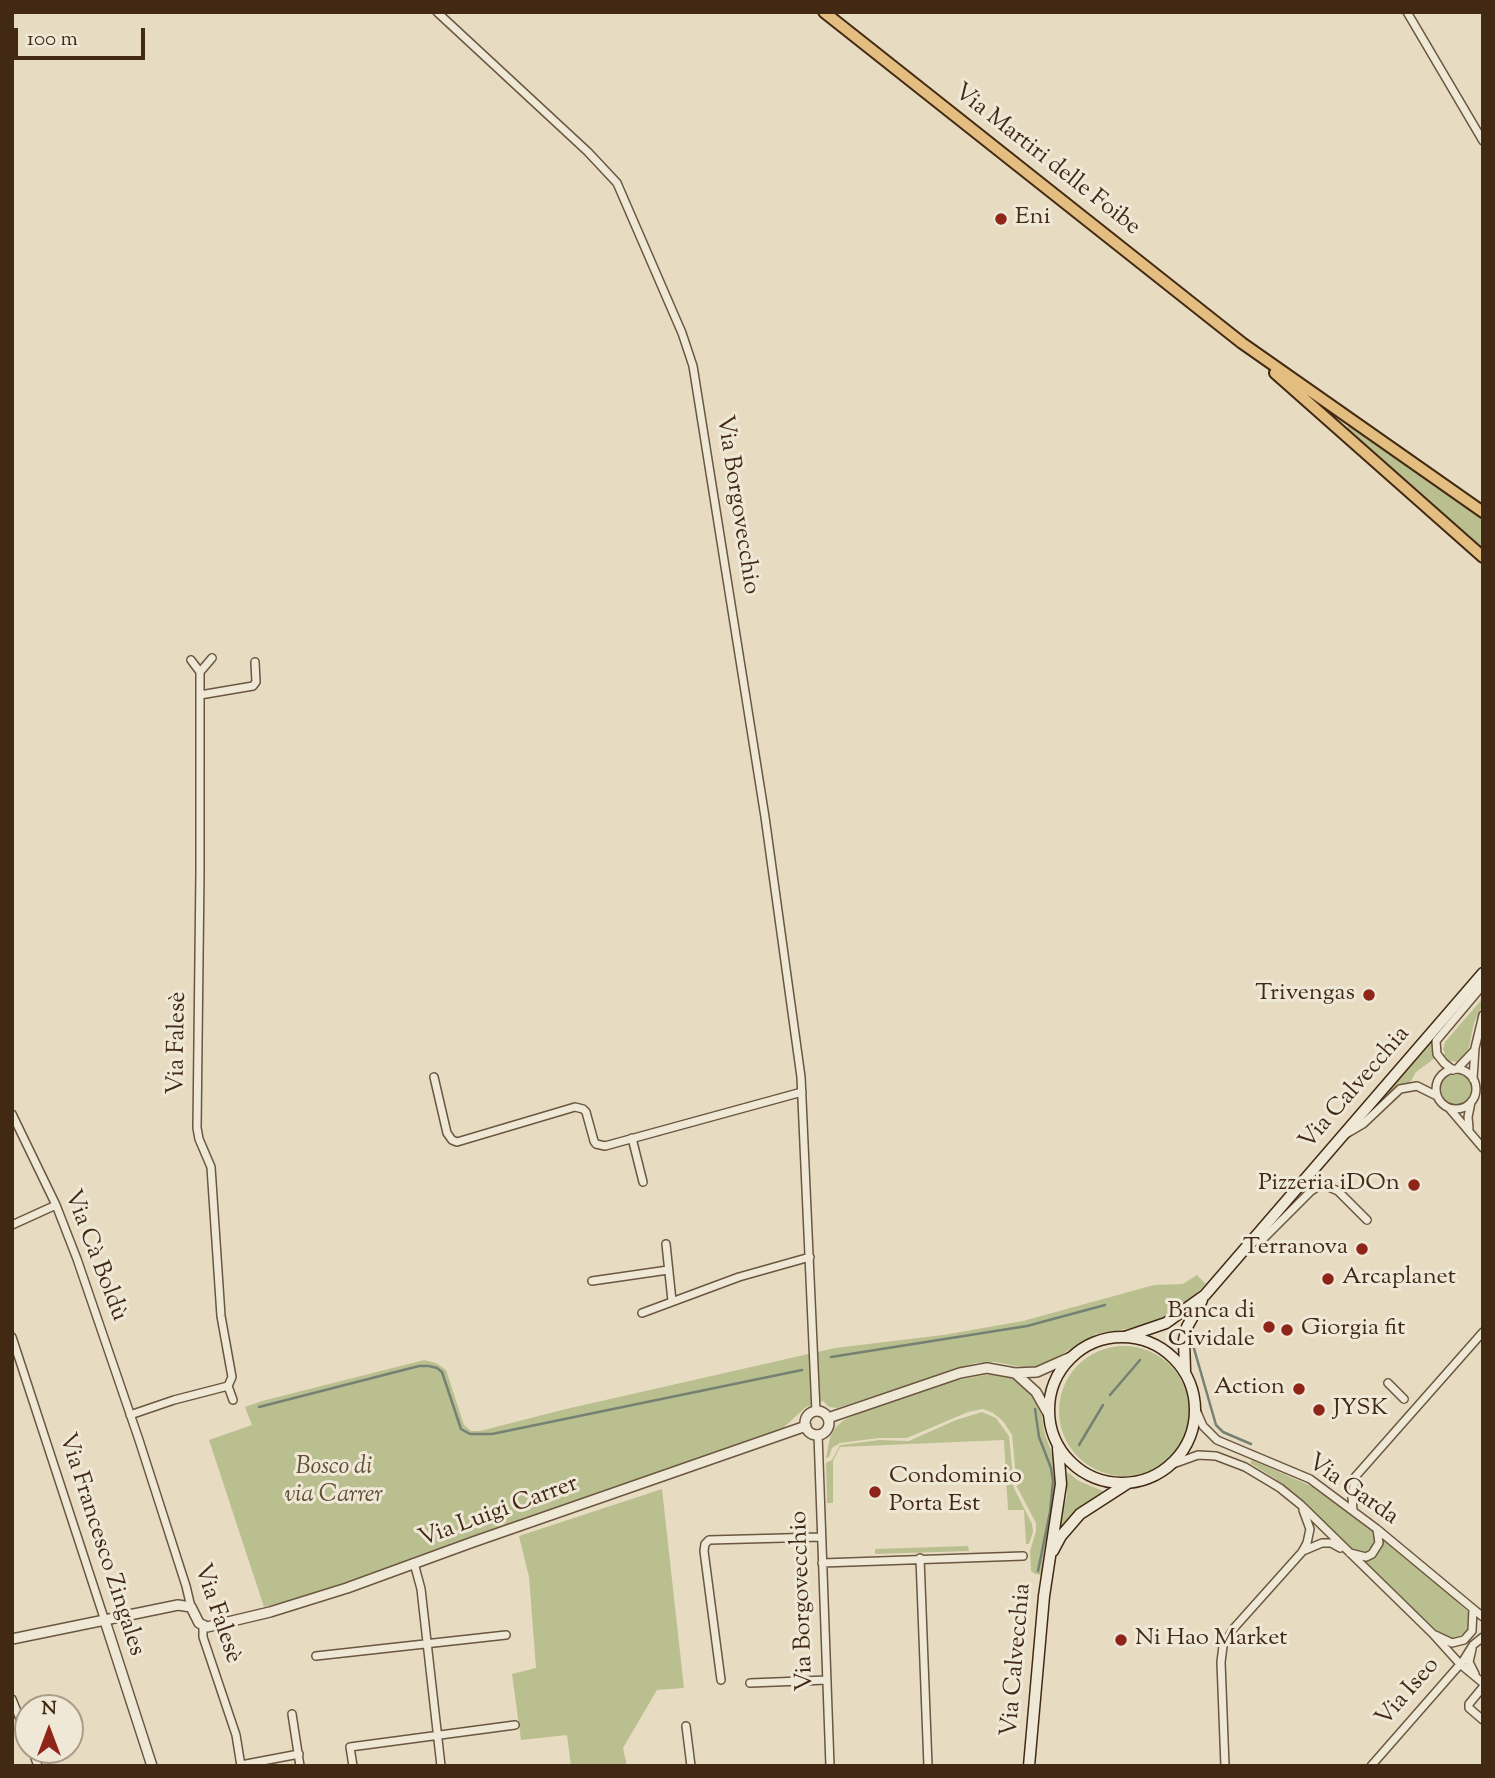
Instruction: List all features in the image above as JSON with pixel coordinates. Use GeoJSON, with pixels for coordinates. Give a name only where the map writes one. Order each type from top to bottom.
{"type":"FeatureCollection","features":[{"type":"Feature","properties":{"kind":"highway","name":"Via Martiri delle Foibe"},"geometry":{"type":"LineString","coordinates":[[824,12],[1242,343],[1483,557]]}},
{"type":"Feature","properties":{"kind":"highway","name":"Via Martiri delle Foibe"},"geometry":{"type":"LineString","coordinates":[[1242,343],[1483,512]]}},
{"type":"Feature","properties":{"kind":"main road","name":"Via Calvecchia"},"geometry":{"type":"LineString","coordinates":[[1185,1372],[1184,1340],[1187,1326],[1205,1295],[1483,973]]}},
{"type":"Feature","properties":{"kind":"main road","name":"Via Calvecchia"},"geometry":{"type":"LineString","coordinates":[[1125,1337],[1166,1323],[1205,1295]]}},
{"type":"Feature","properties":{"kind":"main road"},"geometry":{"type":"LineString","coordinates":[[1125,1337],[1145,1340],[1157,1346],[1172,1356],[1185,1372],[1193,1391],[1195,1424],[1189,1441],[1173,1464],[1152,1477],[1128,1483],[1106,1482],[1072,1464],[1057,1444],[1049,1415],[1050,1399],[1054,1383],[1073,1356],[1096,1342],[1125,1337]]}},
{"type":"Feature","properties":{"kind":"main road","name":"Via Calvecchia"},"geometry":{"type":"LineString","coordinates":[[1029,1766],[1042,1612],[1061,1484],[1057,1444]]}},
{"type":"Feature","properties":{"kind":"main road","name":"Via Calvecchia"},"geometry":{"type":"LineString","coordinates":[[1049,1558],[1061,1536],[1080,1514],[1128,1483]]}},
{"type":"Feature","properties":{"kind":"street","name":"Via Borgovecchio"},"geometry":{"type":"LineString","coordinates":[[438,12],[617,183],[689,352],[699,394],[765,817],[802,1092],[817,1411]]}},
{"type":"Feature","properties":{"kind":"street"},"geometry":{"type":"LineString","coordinates":[[1407,12],[1483,141]]}},
{"type":"Feature","properties":{"kind":"street"},"geometry":{"type":"LineString","coordinates":[[191,660],[200,672],[212,658]]}},
{"type":"Feature","properties":{"kind":"street"},"geometry":{"type":"LineString","coordinates":[[201,695],[253,686],[256,682],[255,662]]}},
{"type":"Feature","properties":{"kind":"street","name":"Via Falesè"},"geometry":{"type":"LineString","coordinates":[[200,672],[197,1128],[211,1167],[221,1316],[233,1372],[228,1386],[233,1401]]}},
{"type":"Feature","properties":{"kind":"street"},"geometry":{"type":"LineString","coordinates":[[1455,1070],[1437,1054],[1436,1041],[1483,985]]}},
{"type":"Feature","properties":{"kind":"street"},"geometry":{"type":"LineString","coordinates":[[1469,1132],[1468,1117],[1475,1092],[1475,1050],[1483,1015]]}},
{"type":"Feature","properties":{"kind":"street"},"geometry":{"type":"LineString","coordinates":[[1455,1070],[1475,1050]]}},
{"type":"Feature","properties":{"kind":"street"},"geometry":{"type":"LineString","coordinates":[[1437,1097],[1436,1086],[1444,1073],[1455,1070],[1466,1072],[1473,1079]]}},
{"type":"Feature","properties":{"kind":"street"},"geometry":{"type":"LineString","coordinates":[[434,1077],[447,1133],[449,1138],[457,1142],[575,1107],[586,1112],[596,1144],[605,1146],[802,1092]]}},
{"type":"Feature","properties":{"kind":"street"},"geometry":{"type":"LineString","coordinates":[[1346,1134],[1363,1124],[1400,1089],[1417,1086],[1437,1097],[1460,1118],[1483,1148]]}},
{"type":"Feature","properties":{"kind":"street"},"geometry":{"type":"LineString","coordinates":[[1448,1107],[1462,1108],[1471,1102]]}},
{"type":"Feature","properties":{"kind":"street","name":"Via Cà Boldù"},"geometry":{"type":"LineString","coordinates":[[12,1114],[56,1205],[90,1294],[130,1415]]}},
{"type":"Feature","properties":{"kind":"street"},"geometry":{"type":"LineString","coordinates":[[632,1138],[643,1182]]}},
{"type":"Feature","properties":{"kind":"street"},"geometry":{"type":"LineString","coordinates":[[1251,1243],[1264,1238],[1317,1187],[1326,1186],[1338,1191],[1367,1220]]}},
{"type":"Feature","properties":{"kind":"street"},"geometry":{"type":"LineString","coordinates":[[12,1225],[56,1205]]}},
{"type":"Feature","properties":{"kind":"street"},"geometry":{"type":"LineString","coordinates":[[666,1244],[672,1301]]}},
{"type":"Feature","properties":{"kind":"street"},"geometry":{"type":"LineString","coordinates":[[642,1313],[739,1277],[810,1258]]}},
{"type":"Feature","properties":{"kind":"street"},"geometry":{"type":"LineString","coordinates":[[592,1281],[668,1270]]}},
{"type":"Feature","properties":{"kind":"street"},"geometry":{"type":"LineString","coordinates":[[1353,1510],[1354,1477],[1483,1332]]}},
{"type":"Feature","properties":{"kind":"street","name":"Via Francesco Zingales"},"geometry":{"type":"LineString","coordinates":[[12,1337],[152,1766]]}},
{"type":"Feature","properties":{"kind":"street"},"geometry":{"type":"LineString","coordinates":[[828,1418],[968,1371],[997,1369],[1015,1373],[1037,1372],[1073,1356]]}},
{"type":"Feature","properties":{"kind":"street"},"geometry":{"type":"LineString","coordinates":[[1015,1373],[1036,1392],[1049,1415]]}},
{"type":"Feature","properties":{"kind":"street"},"geometry":{"type":"LineString","coordinates":[[1388,1383],[1404,1399]]}},
{"type":"Feature","properties":{"kind":"street"},"geometry":{"type":"LineString","coordinates":[[130,1415],[228,1386]]}},
{"type":"Feature","properties":{"kind":"street","name":"Via Garda"},"geometry":{"type":"LineString","coordinates":[[1196,1410],[1203,1426],[1217,1440],[1310,1479],[1353,1510],[1483,1615]]}},
{"type":"Feature","properties":{"kind":"street"},"geometry":{"type":"LineString","coordinates":[[817,1411],[828,1418],[827,1430],[818,1434],[809,1431],[806,1426],[807,1417],[817,1411]]}},
{"type":"Feature","properties":{"kind":"street","name":"Via Falesè"},"geometry":{"type":"LineString","coordinates":[[130,1415],[191,1607],[203,1626],[203,1637],[236,1735],[241,1765],[299,1754]]}},
{"type":"Feature","properties":{"kind":"street","name":"Via Luigi Carrer"},"geometry":{"type":"LineString","coordinates":[[203,1626],[214,1626],[293,1605],[806,1426]]}},
{"type":"Feature","properties":{"kind":"street","name":"Via Borgovecchio"},"geometry":{"type":"LineString","coordinates":[[818,1434],[830,1766]]}},
{"type":"Feature","properties":{"kind":"street"},"geometry":{"type":"LineString","coordinates":[[1173,1464],[1198,1454],[1216,1456],[1254,1472],[1291,1497],[1481,1683],[1469,1708],[1483,1720]]}},
{"type":"Feature","properties":{"kind":"street"},"geometry":{"type":"LineString","coordinates":[[1225,1766],[1221,1662],[1223,1646],[1234,1628],[1302,1552],[1309,1535],[1308,1521],[1306,1513],[1291,1497]]}},
{"type":"Feature","properties":{"kind":"street"},"geometry":{"type":"LineString","coordinates":[[1302,1552],[1315,1545],[1331,1543],[1350,1553],[1366,1557],[1378,1544],[1377,1529]]}},
{"type":"Feature","properties":{"kind":"street"},"geometry":{"type":"LineString","coordinates":[[720,1680],[705,1544],[709,1540],[821,1537]]}},
{"type":"Feature","properties":{"kind":"street"},"geometry":{"type":"LineString","coordinates":[[821,1563],[1023,1556]]}},
{"type":"Feature","properties":{"kind":"street"},"geometry":{"type":"LineString","coordinates":[[920,1558],[928,1766]]}},
{"type":"Feature","properties":{"kind":"street"},"geometry":{"type":"LineString","coordinates":[[414,1563],[421,1589],[441,1766]]}},
{"type":"Feature","properties":{"kind":"street"},"geometry":{"type":"LineString","coordinates":[[12,1639],[178,1605],[191,1607]]}},
{"type":"Feature","properties":{"kind":"street"},"geometry":{"type":"LineString","coordinates":[[1432,1633],[1452,1643],[1464,1640],[1472,1631],[1473,1609]]}},
{"type":"Feature","properties":{"kind":"street"},"geometry":{"type":"LineString","coordinates":[[316,1656],[506,1636]]}},
{"type":"Feature","properties":{"kind":"street","name":"Via Iseo"},"geometry":{"type":"LineString","coordinates":[[1371,1766],[1479,1640]]}},
{"type":"Feature","properties":{"kind":"street","name":"Via Iseo"},"geometry":{"type":"LineString","coordinates":[[1479,1640],[1469,1662],[1481,1683]]}},
{"type":"Feature","properties":{"kind":"street"},"geometry":{"type":"LineString","coordinates":[[750,1683],[827,1680]]}},
{"type":"Feature","properties":{"kind":"street"},"geometry":{"type":"LineString","coordinates":[[292,1714],[300,1766]]}},
{"type":"Feature","properties":{"kind":"street"},"geometry":{"type":"LineString","coordinates":[[353,1766],[350,1747],[514,1725]]}},
{"type":"Feature","properties":{"kind":"street"},"geometry":{"type":"LineString","coordinates":[[686,1726],[691,1766]]}},
{"type":"Feature","properties":{"kind":"green space"},"geometry":{"type":"Polygon","coordinates":[[[1352,425],[1483,517],[1483,550],[1347,431],[1348,426],[1352,425]]]}},
{"type":"Feature","properties":{"kind":"green space"},"geometry":{"type":"Polygon","coordinates":[[[1483,998],[1468,1052],[1457,1062],[1445,1060],[1442,1057],[1445,1053],[1445,1042],[1483,998]]]}},
{"type":"Feature","properties":{"kind":"green space"},"geometry":{"type":"Polygon","coordinates":[[[1432,1039],[1435,1058],[1416,1072],[1410,1083],[1397,1087],[1380,1101],[1432,1039]]]}},
{"type":"Feature","properties":{"kind":"green space"},"geometry":{"type":"Polygon","coordinates":[[[1456,1073],[1467,1078],[1472,1089],[1467,1100],[1456,1105],[1445,1100],[1440,1089],[1445,1078],[1456,1073]]]}},
{"type":"Feature","properties":{"kind":"green space","name":"Bosco di via Carrer"},"geometry":{"type":"Polygon","coordinates":[[[1197,1275],[1206,1284],[1175,1313],[1143,1326],[1096,1334],[1040,1367],[1027,1368],[995,1362],[976,1363],[837,1408],[829,1407],[823,1401],[806,1407],[783,1428],[311,1595],[264,1607],[209,1440],[252,1425],[245,1407],[424,1360],[436,1363],[446,1370],[464,1425],[471,1431],[480,1431],[835,1348],[943,1335],[1023,1321],[1154,1285],[1183,1284],[1197,1275]]]}},
{"type":"Feature","properties":{"kind":"green space"},"geometry":{"type":"Polygon","coordinates":[[[1124,1346],[1149,1351],[1170,1365],[1184,1386],[1189,1411],[1184,1436],[1170,1457],[1149,1471],[1124,1476],[1099,1471],[1078,1457],[1064,1436],[1059,1411],[1064,1386],[1078,1365],[1099,1351],[1124,1346]]]}},
{"type":"Feature","properties":{"kind":"green space"},"geometry":{"type":"Polygon","coordinates":[[[990,1374],[1019,1381],[1035,1396],[1040,1405],[1045,1435],[1056,1464],[1058,1473],[1053,1517],[1042,1575],[1031,1571],[1030,1551],[1036,1523],[1017,1487],[1012,1435],[1003,1421],[993,1413],[983,1409],[968,1412],[907,1438],[840,1443],[832,1448],[826,1458],[830,1437],[844,1420],[948,1382],[990,1374]]]}},
{"type":"Feature","properties":{"kind":"green space"},"geometry":{"type":"Polygon","coordinates":[[[982,1412],[996,1418],[1009,1436],[1014,1488],[1032,1524],[1033,1532],[1029,1544],[1026,1544],[1024,1510],[1008,1510],[1004,1440],[840,1447],[833,1461],[833,1503],[827,1503],[826,1463],[832,1460],[840,1445],[880,1440],[909,1441],[956,1420],[982,1412]]]}},
{"type":"Feature","properties":{"kind":"green space"},"geometry":{"type":"Polygon","coordinates":[[[1252,1460],[1313,1487],[1371,1530],[1468,1612],[1471,1620],[1467,1631],[1454,1640],[1440,1634],[1302,1500],[1250,1463],[1252,1460]]]}},
{"type":"Feature","properties":{"kind":"green space"},"geometry":{"type":"Polygon","coordinates":[[[1067,1472],[1079,1481],[1103,1491],[1072,1514],[1058,1530],[1067,1495],[1067,1472]]]}},
{"type":"Feature","properties":{"kind":"green space"},"geometry":{"type":"Polygon","coordinates":[[[662,1489],[684,1688],[657,1690],[623,1748],[627,1766],[571,1766],[567,1735],[521,1740],[512,1674],[536,1668],[529,1577],[519,1536],[662,1489]]]}},
{"type":"Feature","properties":{"kind":"green space"},"geometry":{"type":"Polygon","coordinates":[[[968,1546],[969,1551],[875,1554],[875,1549],[968,1546]]]}},
{"type":"Feature","properties":{"kind":"waterway"},"geometry":{"type":"LineString","coordinates":[[831,1357],[1027,1326],[1105,1305]]}},
{"type":"Feature","properties":{"kind":"waterway"},"geometry":{"type":"LineString","coordinates":[[1193,1345],[1216,1425],[1223,1432],[1251,1444]]}},
{"type":"Feature","properties":{"kind":"waterway"},"geometry":{"type":"LineString","coordinates":[[1110,1395],[1140,1360]]}},
{"type":"Feature","properties":{"kind":"waterway"},"geometry":{"type":"LineString","coordinates":[[259,1407],[419,1366],[429,1366],[442,1372],[461,1429],[470,1434],[492,1434],[802,1370]]}},
{"type":"Feature","properties":{"kind":"waterway"},"geometry":{"type":"LineString","coordinates":[[1079,1445],[1103,1405]]}},
{"type":"Feature","properties":{"kind":"waterway"},"geometry":{"type":"LineString","coordinates":[[1035,1409],[1039,1437],[1053,1481],[1050,1512],[1038,1571]]}},
{"type":"Feature","properties":{"kind":"place","name":"Eni"},"geometry":{"type":"Point","coordinates":[1001,219]}},
{"type":"Feature","properties":{"kind":"place","name":"Trivengas"},"geometry":{"type":"Point","coordinates":[1369,995]}},
{"type":"Feature","properties":{"kind":"place","name":"Pizzeria iDOn"},"geometry":{"type":"Point","coordinates":[1414,1185]}},
{"type":"Feature","properties":{"kind":"place","name":"Terranova"},"geometry":{"type":"Point","coordinates":[1362,1249]}},
{"type":"Feature","properties":{"kind":"place","name":"Arcaplanet"},"geometry":{"type":"Point","coordinates":[1328,1279]}},
{"type":"Feature","properties":{"kind":"place","name":"Banca di Cividale"},"geometry":{"type":"Point","coordinates":[1269,1327]}},
{"type":"Feature","properties":{"kind":"place","name":"Giorgia fit"},"geometry":{"type":"Point","coordinates":[1287,1330]}},
{"type":"Feature","properties":{"kind":"place","name":"Action"},"geometry":{"type":"Point","coordinates":[1299,1389]}},
{"type":"Feature","properties":{"kind":"place","name":"JYSK"},"geometry":{"type":"Point","coordinates":[1319,1410]}},
{"type":"Feature","properties":{"kind":"place","name":"Condominio Porta Est"},"geometry":{"type":"Point","coordinates":[875,1492]}},
{"type":"Feature","properties":{"kind":"place","name":"Ni Hao Market"},"geometry":{"type":"Point","coordinates":[1121,1640]}}]}
